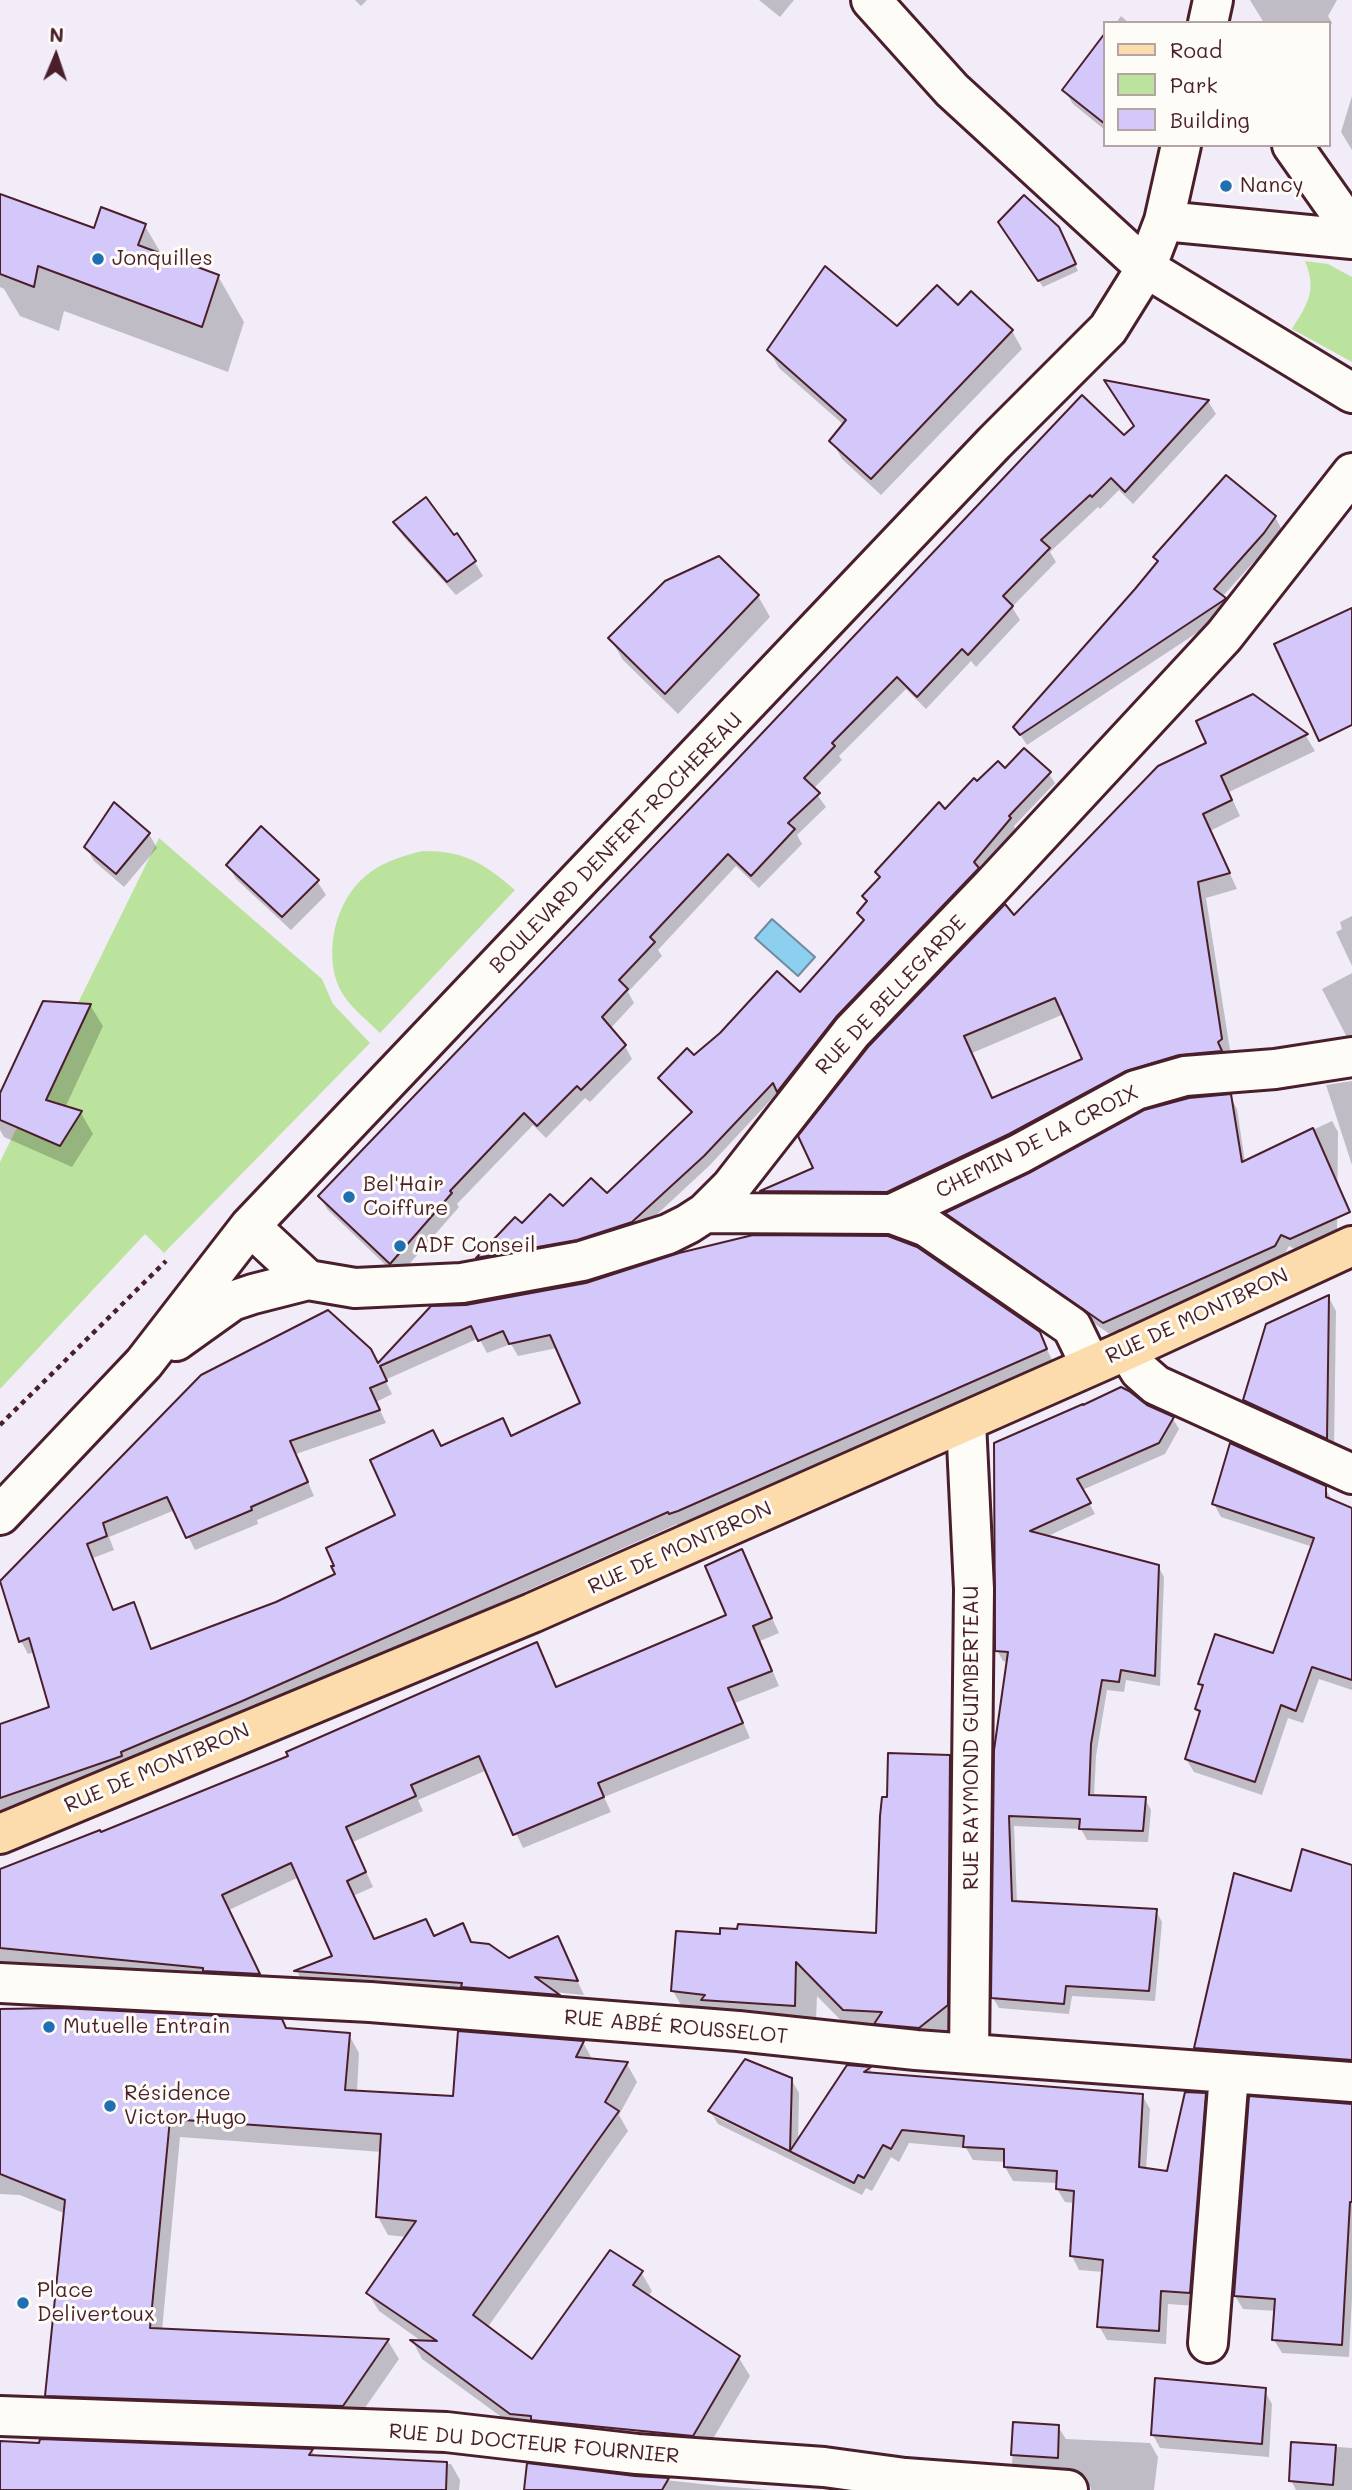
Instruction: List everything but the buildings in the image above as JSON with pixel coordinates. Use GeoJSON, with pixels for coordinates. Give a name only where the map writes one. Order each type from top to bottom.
{"type":"FeatureCollection","features":[{"type":"Feature","properties":{"kind":"main road","name":"RUE DE MONTBRON"},"geometry":{"type":"LineString","coordinates":[[0,1834],[532,1613],[966,1422],[1090,1364],[1127,1350],[1352,1246]]}},
{"type":"Feature","properties":{"kind":"street"},"geometry":{"type":"LineString","coordinates":[[872,0],[952,90],[1146,268],[1352,393]]}},
{"type":"Feature","properties":{"kind":"street"},"geometry":{"type":"LineString","coordinates":[[1208,21],[1213,0]]}},
{"type":"Feature","properties":{"kind":"street","name":"BOULEVARD DENFERT-ROCHEREAU"},"geometry":{"type":"LineString","coordinates":[[0,1515],[144,1363],[250,1226],[994,443],[1108,329],[1146,268],[1164,221],[1181,147]]}},
{"type":"Feature","properties":{"kind":"street"},"geometry":{"type":"LineString","coordinates":[[1293,147],[1352,230]]}},
{"type":"Feature","properties":{"kind":"street"},"geometry":{"type":"LineString","coordinates":[[1164,221],[1352,239]]}},
{"type":"Feature","properties":{"kind":"street","name":"RUE DE BELLEGARDE"},"geometry":{"type":"LineString","coordinates":[[144,1363],[232,1301],[253,1294],[308,1280],[355,1288],[462,1283],[582,1261],[668,1234],[705,1213],[731,1187],[852,1032],[1224,636],[1352,473]]}},
{"type":"Feature","properties":{"kind":"street","name":"CHEMIN DE LA CROIX"},"geometry":{"type":"LineString","coordinates":[[892,1214],[1019,1154],[1136,1090],[1185,1076],[1275,1069],[1352,1057]]}},
{"type":"Feature","properties":{"kind":"street"},"geometry":{"type":"LineString","coordinates":[[705,1213],[892,1214],[927,1227],[1072,1327],[1090,1364]]}},
{"type":"Feature","properties":{"kind":"street"},"geometry":{"type":"LineString","coordinates":[[250,1226],[308,1280]]}},
{"type":"Feature","properties":{"kind":"street"},"geometry":{"type":"LineString","coordinates":[[1127,1350],[1140,1371],[1156,1385],[1352,1474]]}},
{"type":"Feature","properties":{"kind":"street","name":"RUE RAYMOND GUIMBERTEAU"},"geometry":{"type":"LineString","coordinates":[[966,1422],[974,1589],[970,2054]]}},
{"type":"Feature","properties":{"kind":"street","name":"RUE ABBÉ ROUSSELOT"},"geometry":{"type":"LineString","coordinates":[[0,1983],[370,2002],[738,2031],[970,2054],[1352,2082]]}},
{"type":"Feature","properties":{"kind":"street"},"geometry":{"type":"LineString","coordinates":[[1208,2343],[1229,2074]]}},
{"type":"Feature","properties":{"kind":"street","name":"RUE DU DOCTEUR FOURNIER"},"geometry":{"type":"LineString","coordinates":[[0,2416],[446,2432],[637,2455],[824,2468],[905,2478],[1068,2490]]}},
{"type":"Feature","properties":{"kind":"green space"},"geometry":{"type":"Polygon","coordinates":[[[1305,261],[1328,264],[1352,277],[1352,362],[1292,329],[1309,296],[1309,271],[1305,261]]]}},
{"type":"Feature","properties":{"kind":"green space"},"geometry":{"type":"Polygon","coordinates":[[[159,838],[322,979],[333,1004],[370,1043],[164,1253],[145,1234],[0,1389],[0,1162],[159,838]]]}},
{"type":"Feature","properties":{"kind":"green space"},"geometry":{"type":"Polygon","coordinates":[[[423,851],[451,853],[473,860],[515,890],[380,1033],[346,999],[336,980],[332,950],[337,920],[343,905],[360,881],[389,862],[423,851]]]}},
{"type":"Feature","properties":{"kind":"water"},"geometry":{"type":"Polygon","coordinates":[[[772,919],[815,957],[798,976],[755,938],[772,919]]]}},
{"type":"Feature","properties":{"kind":"place","name":"Nancy"},"geometry":{"type":"Point","coordinates":[1226,186]}},
{"type":"Feature","properties":{"kind":"place","name":"Jonquilles"},"geometry":{"type":"Point","coordinates":[98,259]}},
{"type":"Feature","properties":{"kind":"place","name":"Bel'Hair Coiffure"},"geometry":{"type":"Point","coordinates":[349,1197]}},
{"type":"Feature","properties":{"kind":"place","name":"ADF Conseil"},"geometry":{"type":"Point","coordinates":[400,1246]}},
{"type":"Feature","properties":{"kind":"place","name":"Mutuelle Entrain"},"geometry":{"type":"Point","coordinates":[49,2027]}},
{"type":"Feature","properties":{"kind":"place","name":"Résidence Victor Hugo"},"geometry":{"type":"Point","coordinates":[110,2106]}},
{"type":"Feature","properties":{"kind":"place","name":"Place Delivertoux"},"geometry":{"type":"Point","coordinates":[23,2303]}}]}
